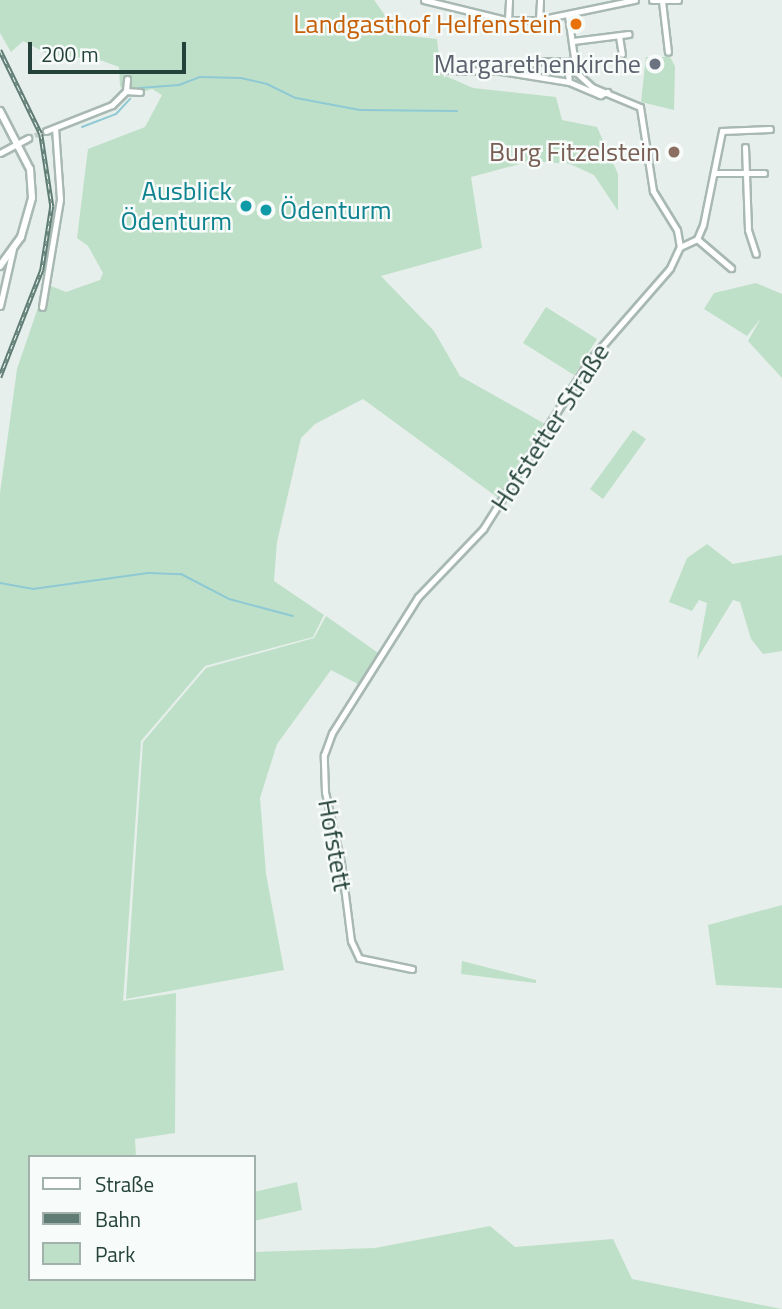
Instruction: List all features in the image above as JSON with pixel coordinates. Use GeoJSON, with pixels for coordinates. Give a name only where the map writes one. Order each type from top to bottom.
{"type":"FeatureCollection","features":[{"type":"Feature","properties":{"kind":"street"},"geometry":{"type":"LineString","coordinates":[[424,0],[508,20],[539,20],[635,0]]}},
{"type":"Feature","properties":{"kind":"street"},"geometry":{"type":"LineString","coordinates":[[465,0],[465,10]]}},
{"type":"Feature","properties":{"kind":"street"},"geometry":{"type":"LineString","coordinates":[[508,20],[509,0]]}},
{"type":"Feature","properties":{"kind":"street"},"geometry":{"type":"LineString","coordinates":[[539,20],[540,0]]}},
{"type":"Feature","properties":{"kind":"street"},"geometry":{"type":"LineString","coordinates":[[592,0],[593,7]]}},
{"type":"Feature","properties":{"kind":"street"},"geometry":{"type":"LineString","coordinates":[[652,0],[678,0]]}},
{"type":"Feature","properties":{"kind":"street"},"geometry":{"type":"LineString","coordinates":[[662,1],[668,52]]}},
{"type":"Feature","properties":{"kind":"street"},"geometry":{"type":"LineString","coordinates":[[568,15],[573,41],[569,82]]}},
{"type":"Feature","properties":{"kind":"street"},"geometry":{"type":"LineString","coordinates":[[573,41],[629,34]]}},
{"type":"Feature","properties":{"kind":"street"},"geometry":{"type":"LineString","coordinates":[[618,36],[622,54]]}},
{"type":"Feature","properties":{"kind":"street"},"geometry":{"type":"LineString","coordinates":[[501,71],[541,61],[570,61]]}},
{"type":"Feature","properties":{"kind":"street"},"geometry":{"type":"LineString","coordinates":[[570,61],[584,81],[639,107],[653,191],[677,230],[680,247],[697,239]]}},
{"type":"Feature","properties":{"kind":"street"},"geometry":{"type":"LineString","coordinates":[[442,71],[501,71],[569,82],[600,95],[607,92]]}},
{"type":"Feature","properties":{"kind":"street"},"geometry":{"type":"LineString","coordinates":[[46,131],[112,105],[126,91],[127,79]]}},
{"type":"Feature","properties":{"kind":"street"},"geometry":{"type":"LineString","coordinates":[[126,91],[140,92]]}},
{"type":"Feature","properties":{"kind":"street"},"geometry":{"type":"LineString","coordinates":[[0,111],[30,169],[32,198],[26,228],[0,266]]}},
{"type":"Feature","properties":{"kind":"street"},"geometry":{"type":"LineString","coordinates":[[42,307],[60,200],[55,128]]}},
{"type":"Feature","properties":{"kind":"street"},"geometry":{"type":"LineString","coordinates":[[697,239],[722,131],[770,129]]}},
{"type":"Feature","properties":{"kind":"street"},"geometry":{"type":"LineString","coordinates":[[0,153],[28,138]]}},
{"type":"Feature","properties":{"kind":"street"},"geometry":{"type":"LineString","coordinates":[[745,147],[748,230],[756,254]]}},
{"type":"Feature","properties":{"kind":"street"},"geometry":{"type":"LineString","coordinates":[[714,173],[764,173]]}},
{"type":"Feature","properties":{"kind":"street"},"geometry":{"type":"LineString","coordinates":[[697,239],[731,268]]}},
{"type":"Feature","properties":{"kind":"street","name":"Hofstetter Straße"},"geometry":{"type":"LineString","coordinates":[[364,686],[418,597],[505,498],[589,361],[670,268],[680,247]]}},
{"type":"Feature","properties":{"kind":"street"},"geometry":{"type":"LineString","coordinates":[[0,306],[13,249]]}},
{"type":"Feature","properties":{"kind":"street","name":"Hofstett"},"geometry":{"type":"LineString","coordinates":[[364,686],[332,733],[324,755],[332,836],[341,863],[351,941],[359,958],[412,969]]}},
{"type":"Feature","properties":{"kind":"green space"},"geometry":{"type":"Polygon","coordinates":[[[0,0],[374,0],[399,35],[437,39],[441,74],[473,88],[556,97],[562,120],[597,127],[618,174],[618,211],[594,175],[570,164],[531,161],[471,177],[482,248],[381,276],[434,331],[460,376],[545,424],[501,500],[363,399],[315,424],[301,438],[277,542],[274,581],[324,615],[313,637],[205,666],[141,741],[123,1001],[176,993],[175,1133],[135,1139],[136,1155],[28,1155],[28,1281],[256,1281],[256,1252],[375,1248],[490,1226],[515,1247],[613,1239],[632,1279],[782,1309],[0,1309],[0,493],[17,369],[46,284],[66,292],[100,280],[103,273],[88,246],[77,238],[88,149],[145,127],[162,95],[152,89],[127,97],[120,86],[119,67],[100,60],[48,54],[23,41],[11,52],[0,33],[0,0]]]}},
{"type":"Feature","properties":{"kind":"green space"},"geometry":{"type":"Polygon","coordinates":[[[646,57],[670,57],[675,66],[674,110],[641,102],[646,57]]]}},
{"type":"Feature","properties":{"kind":"green space"},"geometry":{"type":"Polygon","coordinates":[[[756,283],[782,294],[782,378],[748,341],[761,318],[747,336],[704,309],[714,293],[756,283]]]}},
{"type":"Feature","properties":{"kind":"green space"},"geometry":{"type":"Polygon","coordinates":[[[546,307],[597,339],[574,375],[523,343],[546,307]]]}},
{"type":"Feature","properties":{"kind":"green space"},"geometry":{"type":"Polygon","coordinates":[[[633,430],[646,439],[603,499],[590,489],[633,430]]]}},
{"type":"Feature","properties":{"kind":"green space"},"geometry":{"type":"Polygon","coordinates":[[[707,544],[733,564],[782,555],[782,651],[763,654],[751,639],[740,602],[733,600],[697,659],[707,603],[699,600],[692,611],[669,602],[687,558],[707,544]]]}},
{"type":"Feature","properties":{"kind":"green space"},"geometry":{"type":"Polygon","coordinates":[[[326,616],[381,655],[360,685],[331,670],[277,744],[260,798],[266,874],[284,970],[126,999],[143,742],[206,668],[314,638],[326,616]]]}},
{"type":"Feature","properties":{"kind":"green space"},"geometry":{"type":"Polygon","coordinates":[[[782,905],[782,988],[716,985],[708,925],[782,905]]]}},
{"type":"Feature","properties":{"kind":"green space"},"geometry":{"type":"Polygon","coordinates":[[[462,961],[536,980],[536,983],[461,974],[462,961]]]}},
{"type":"Feature","properties":{"kind":"green space"},"geometry":{"type":"Polygon","coordinates":[[[297,1182],[302,1210],[256,1221],[256,1192],[297,1182]]]}},
{"type":"Feature","properties":{"kind":"waterway"},"geometry":{"type":"LineString","coordinates":[[139,88],[179,85],[200,77],[241,78],[267,84],[296,98],[360,110],[457,111]]}},
{"type":"Feature","properties":{"kind":"waterway"},"geometry":{"type":"LineString","coordinates":[[82,127],[116,114],[130,99]]}},
{"type":"Feature","properties":{"kind":"waterway"},"geometry":{"type":"LineString","coordinates":[[0,583],[33,589],[148,573],[181,574],[229,599],[293,616]]}},
{"type":"Feature","properties":{"kind":"tunnel"},"geometry":{"type":"LineString","coordinates":[[28,138],[46,131]]}},
{"type":"Feature","properties":{"kind":"railway"},"geometry":{"type":"LineString","coordinates":[[0,50],[41,134],[52,206],[42,270],[0,377]]}},
{"type":"Feature","properties":{"kind":"place","name":"Landgasthof Helfenstein"},"geometry":{"type":"Point","coordinates":[576,24]}},
{"type":"Feature","properties":{"kind":"place","name":"Margarethenkirche"},"geometry":{"type":"Point","coordinates":[655,64]}},
{"type":"Feature","properties":{"kind":"place","name":"Burg Fitzelstein"},"geometry":{"type":"Point","coordinates":[674,152]}},
{"type":"Feature","properties":{"kind":"place","name":"Ausblick Ödenturm"},"geometry":{"type":"Point","coordinates":[246,206]}},
{"type":"Feature","properties":{"kind":"place","name":"Ödenturm"},"geometry":{"type":"Point","coordinates":[266,210]}}]}
